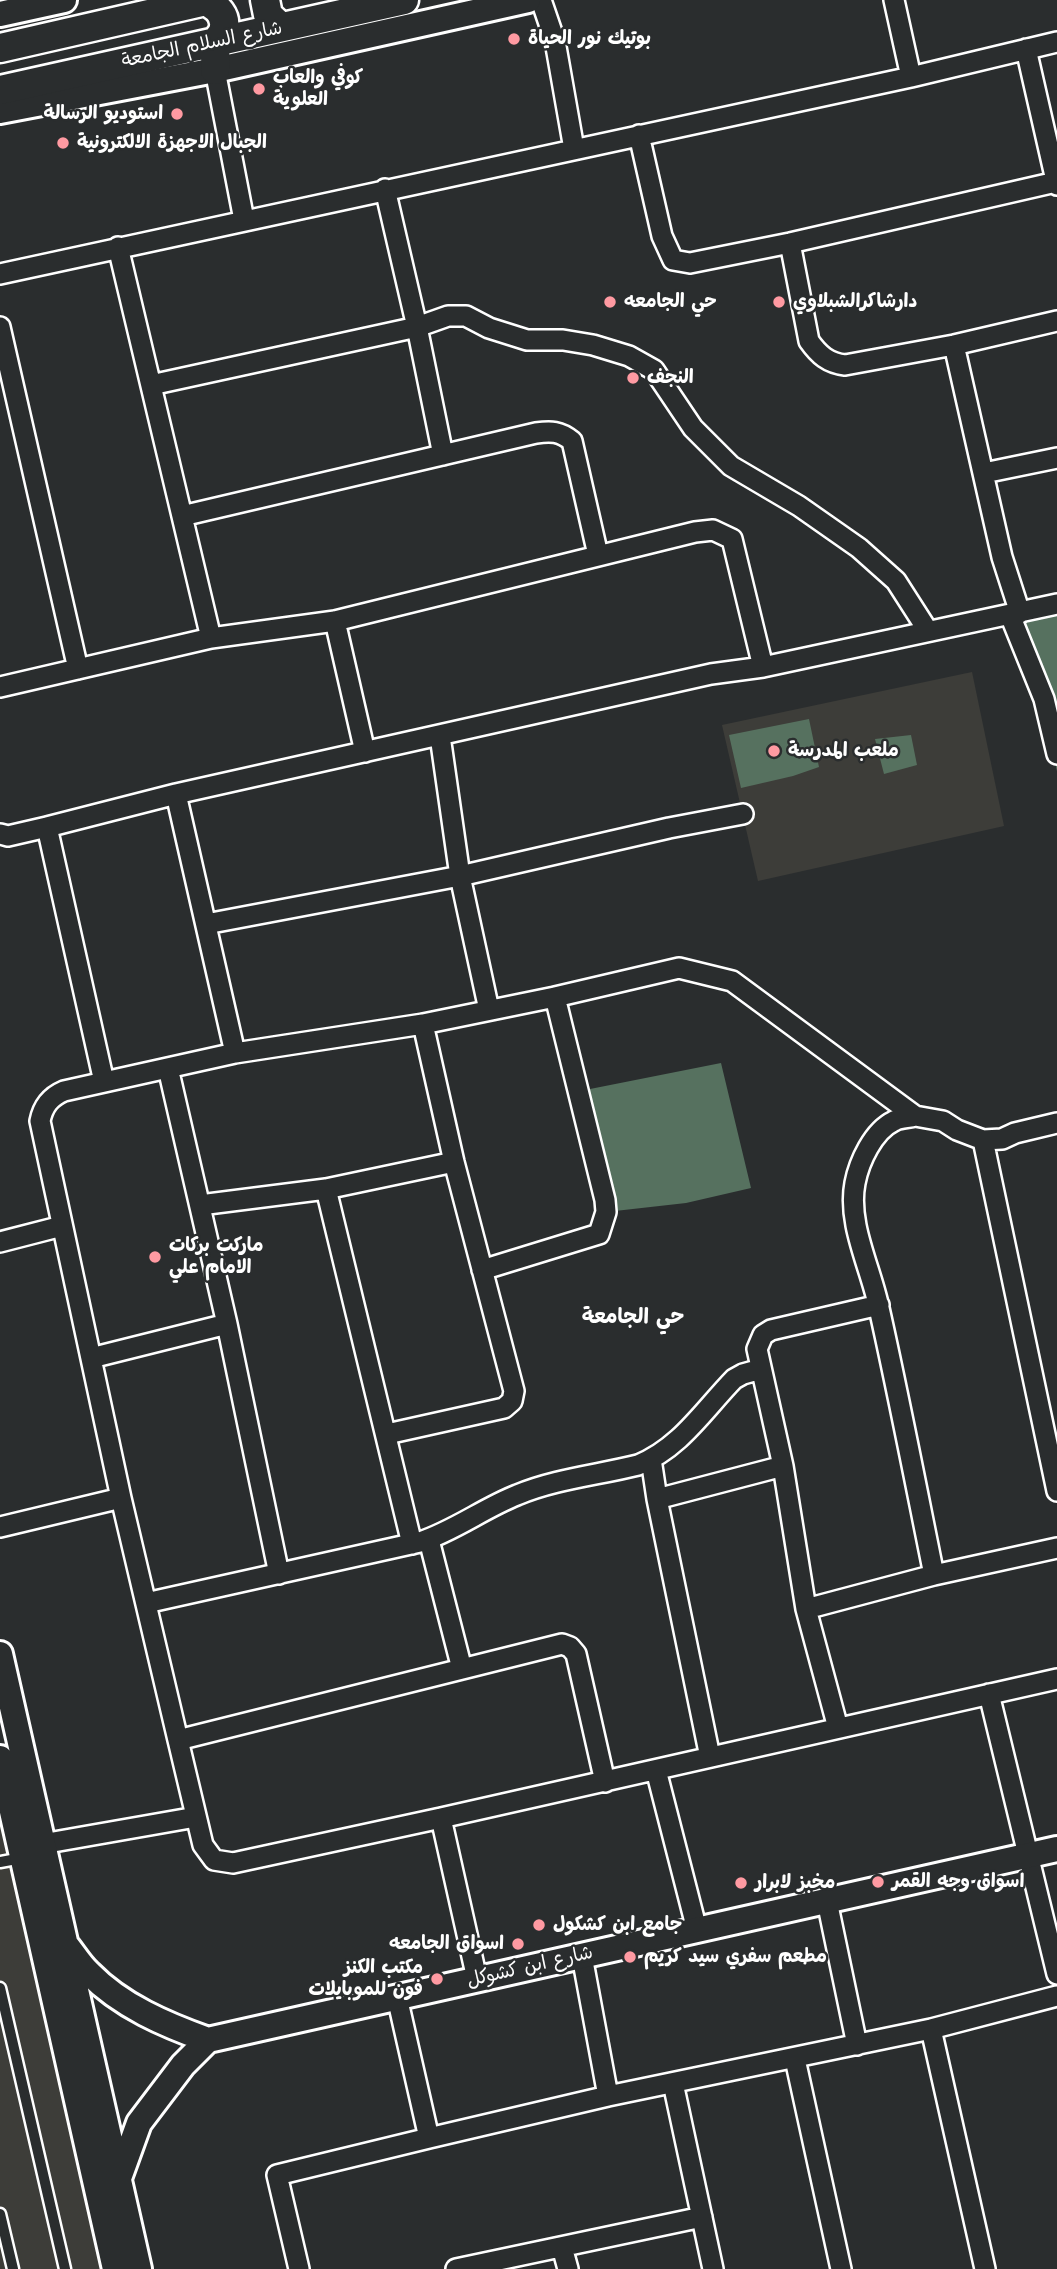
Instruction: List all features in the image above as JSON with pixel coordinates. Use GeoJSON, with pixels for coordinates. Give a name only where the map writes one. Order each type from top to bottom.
{"type":"FeatureCollection","features":[{"type":"Feature","properties":{"kind":"main road"},"geometry":{"type":"LineString","coordinates":[[265,0],[268,15],[281,27]]}},
{"type":"Feature","properties":{"kind":"main road","name":"شارع السلام الجامعة"},"geometry":{"type":"LineString","coordinates":[[0,90],[404,0]]}},
{"type":"Feature","properties":{"kind":"main road"},"geometry":{"type":"LineString","coordinates":[[0,48],[207,1],[221,12],[224,22],[223,32],[217,40],[215,70]]}},
{"type":"Feature","properties":{"kind":"street"},"geometry":{"type":"LineString","coordinates":[[0,13],[64,0]]}},
{"type":"Feature","properties":{"kind":"street"},"geometry":{"type":"LineString","coordinates":[[0,111],[215,70],[528,0]]}},
{"type":"Feature","properties":{"kind":"street"},"geometry":{"type":"LineString","coordinates":[[541,0],[555,41],[574,149]]}},
{"type":"Feature","properties":{"kind":"street"},"geometry":{"type":"LineString","coordinates":[[894,0],[911,76]]}},
{"type":"Feature","properties":{"kind":"street"},"geometry":{"type":"LineString","coordinates":[[0,274],[1057,42]]}},
{"type":"Feature","properties":{"kind":"street"},"geometry":{"type":"LineString","coordinates":[[639,135],[662,236],[673,260],[690,263],[790,243],[1057,183],[1026,50]]}},
{"type":"Feature","properties":{"kind":"street"},"geometry":{"type":"LineString","coordinates":[[215,70],[244,220]]}},
{"type":"Feature","properties":{"kind":"street"},"geometry":{"type":"LineString","coordinates":[[385,189],[443,455]]}},
{"type":"Feature","properties":{"kind":"street"},"geometry":{"type":"LineString","coordinates":[[790,243],[809,341],[816,351],[833,364],[845,365],[954,345],[1057,320]]}},
{"type":"Feature","properties":{"kind":"street"},"geometry":{"type":"LineString","coordinates":[[118,247],[211,639]]}},
{"type":"Feature","properties":{"kind":"street"},"geometry":{"type":"LineString","coordinates":[[151,385],[417,327],[448,316],[466,316],[489,328],[527,340],[563,340],[593,345],[629,356],[653,370],[694,428],[731,466],[799,506],[859,548],[896,581],[928,631]]}},
{"type":"Feature","properties":{"kind":"street"},"geometry":{"type":"LineString","coordinates":[[0,327],[78,669]]}},
{"type":"Feature","properties":{"kind":"street"},"geometry":{"type":"LineString","coordinates":[[954,345],[1015,614],[1044,699],[1057,754]]}},
{"type":"Feature","properties":{"kind":"street"},"geometry":{"type":"LineString","coordinates":[[182,516],[553,431],[572,440],[598,555]]}},
{"type":"Feature","properties":{"kind":"street"},"geometry":{"type":"LineString","coordinates":[[984,473],[1057,458]]}},
{"type":"Feature","properties":{"kind":"street"},"geometry":{"type":"LineString","coordinates":[[0,687],[211,639],[335,621],[598,555],[713,530],[732,539],[763,667]]}},
{"type":"Feature","properties":{"kind":"street"},"geometry":{"type":"LineString","coordinates":[[0,834],[8,836],[176,794],[711,674],[763,667],[1057,604]]}},
{"type":"Feature","properties":{"kind":"street"},"geometry":{"type":"LineString","coordinates":[[335,621],[365,752]]}},
{"type":"Feature","properties":{"kind":"street"},"geometry":{"type":"LineString","coordinates":[[440,736],[460,876],[489,1010]]}},
{"type":"Feature","properties":{"kind":"street"},"geometry":{"type":"LineString","coordinates":[[176,794],[235,1053]]}},
{"type":"Feature","properties":{"kind":"street"},"geometry":{"type":"LineString","coordinates":[[206,924],[460,876],[669,828],[743,814]]}},
{"type":"Feature","properties":{"kind":"street"},"geometry":{"type":"LineString","coordinates":[[47,827],[104,1082]]}},
{"type":"Feature","properties":{"kind":"street"},"geometry":{"type":"LineString","coordinates":[[915,1116],[732,981],[679,968],[422,1024],[235,1053],[104,1082],[57,1094],[41,1114],[40,1130],[121,1498],[196,1817],[205,1851],[214,1860],[226,1864],[441,1818],[1057,1679]]}},
{"type":"Feature","properties":{"kind":"street"},"geometry":{"type":"LineString","coordinates":[[482,1270],[600,1234],[603,1226],[605,1200],[555,997]]}},
{"type":"Feature","properties":{"kind":"street"},"geometry":{"type":"LineString","coordinates":[[387,1434],[499,1409],[512,1401],[514,1385],[454,1162],[422,1024]]}},
{"type":"Feature","properties":{"kind":"street"},"geometry":{"type":"LineString","coordinates":[[168,1068],[227,1324],[279,1574]]}},
{"type":"Feature","properties":{"kind":"street"},"geometry":{"type":"LineString","coordinates":[[934,1576],[879,1305],[856,1222],[853,1203],[859,1166],[879,1134],[894,1121],[915,1116],[943,1121],[957,1130],[984,1140],[1002,1139],[1015,1133],[1057,1123]]}},
{"type":"Feature","properties":{"kind":"street"},"geometry":{"type":"LineString","coordinates":[[984,1140],[1049,1425],[1057,1491]]}},
{"type":"Feature","properties":{"kind":"street"},"geometry":{"type":"LineString","coordinates":[[200,1205],[326,1189],[454,1162]]}},
{"type":"Feature","properties":{"kind":"street"},"geometry":{"type":"LineString","coordinates":[[326,1189],[387,1434],[462,1669]]}},
{"type":"Feature","properties":{"kind":"street"},"geometry":{"type":"LineString","coordinates":[[0,1242],[61,1226]]}},
{"type":"Feature","properties":{"kind":"street"},"geometry":{"type":"LineString","coordinates":[[838,1728],[806,1609],[783,1466],[757,1349],[760,1339],[767,1332],[879,1305]]}},
{"type":"Feature","properties":{"kind":"street"},"geometry":{"type":"LineString","coordinates":[[90,1358],[227,1324]]}},
{"type":"Feature","properties":{"kind":"street"},"geometry":{"type":"LineString","coordinates":[[146,1604],[420,1542],[531,1489],[651,1459],[674,1444],[734,1380],[743,1374],[761,1369]]}},
{"type":"Feature","properties":{"kind":"street"},"geometry":{"type":"LineString","coordinates":[[651,1459],[710,1758]]}},
{"type":"Feature","properties":{"kind":"street"},"geometry":{"type":"LineString","coordinates":[[657,1499],[783,1466]]}},
{"type":"Feature","properties":{"kind":"street"},"geometry":{"type":"LineString","coordinates":[[0,1527],[121,1498]]}},
{"type":"Feature","properties":{"kind":"street"},"geometry":{"type":"LineString","coordinates":[[806,1609],[1057,1548]]}},
{"type":"Feature","properties":{"kind":"street"},"geometry":{"type":"LineString","coordinates":[[178,1740],[562,1644],[570,1647],[576,1654],[605,1782]]}},
{"type":"Feature","properties":{"kind":"street"},"geometry":{"type":"LineString","coordinates":[[0,1659],[22,1855],[64,1943],[139,2269]]}},
{"type":"Feature","properties":{"kind":"street"},"geometry":{"type":"LineString","coordinates":[[989,1694],[1057,1974]]}},
{"type":"Feature","properties":{"kind":"street"},"geometry":{"type":"LineString","coordinates":[[0,1758],[115,2269]]}},
{"type":"Feature","properties":{"kind":"street"},"geometry":{"type":"LineString","coordinates":[[656,1770],[697,1930]]}},
{"type":"Feature","properties":{"kind":"street"},"geometry":{"type":"LineString","coordinates":[[22,1855],[196,1817]]}},
{"type":"Feature","properties":{"kind":"street"},"geometry":{"type":"LineString","coordinates":[[441,1818],[477,1979]]}},
{"type":"Feature","properties":{"kind":"street","name":"شارع ابن كشوكل"},"geometry":{"type":"LineString","coordinates":[[208,2040],[1057,1849]]}},
{"type":"Feature","properties":{"kind":"street"},"geometry":{"type":"LineString","coordinates":[[827,1901],[857,2045]]}},
{"type":"Feature","properties":{"kind":"street"},"geometry":{"type":"LineString","coordinates":[[64,1943],[88,1973],[106,1988],[167,2025],[208,2040],[183,2065],[139,2123],[118,2181]]}},
{"type":"Feature","properties":{"kind":"street"},"geometry":{"type":"LineString","coordinates":[[582,1956],[608,2096]]}},
{"type":"Feature","properties":{"kind":"street"},"geometry":{"type":"LineString","coordinates":[[299,2269],[277,2175],[608,2096],[931,2029],[1057,1996]]}},
{"type":"Feature","properties":{"kind":"street"},"geometry":{"type":"LineString","coordinates":[[397,1997],[429,2138]]}},
{"type":"Feature","properties":{"kind":"street"},"geometry":{"type":"LineString","coordinates":[[931,2029],[985,2269]]}},
{"type":"Feature","properties":{"kind":"street"},"geometry":{"type":"LineString","coordinates":[[795,2059],[841,2269]]}},
{"type":"Feature","properties":{"kind":"street"},"geometry":{"type":"LineString","coordinates":[[673,2083],[713,2269]]}},
{"type":"Feature","properties":{"kind":"street"},"geometry":{"type":"LineString","coordinates":[[456,2269],[702,2217]]}},
{"type":"Feature","properties":{"kind":"street"},"geometry":{"type":"LineString","coordinates":[[562,2247],[568,2269]]}},
{"type":"Feature","properties":{"kind":"lane"},"geometry":{"type":"LineString","coordinates":[[0,1988],[65,2269]]}},
{"type":"Feature","properties":{"kind":"lane"},"geometry":{"type":"LineString","coordinates":[[0,2214],[13,2269]]}},
{"type":"Feature","properties":{"kind":"shaded area"},"geometry":{"type":"Polygon","coordinates":[[[972,672],[1004,826],[758,881],[722,725],[972,672]]]}},
{"type":"Feature","properties":{"kind":"shaded area"},"geometry":{"type":"Polygon","coordinates":[[[0,1784],[109,2269],[0,2269],[0,1784]]]}},
{"type":"Feature","properties":{"kind":"green space"},"geometry":{"type":"Polygon","coordinates":[[[1057,604],[1057,771],[1020,613],[1057,604]]]}},
{"type":"Feature","properties":{"kind":"green space","name":"ملعب المدرسة"},"geometry":{"type":"Polygon","coordinates":[[[809,719],[819,767],[741,788],[729,735],[809,719]]]}},
{"type":"Feature","properties":{"kind":"green space"},"geometry":{"type":"Polygon","coordinates":[[[911,735],[917,765],[884,774],[875,739],[911,735]]]}},
{"type":"Feature","properties":{"kind":"green space"},"geometry":{"type":"Polygon","coordinates":[[[721,1063],[751,1188],[686,1203],[606,1212],[580,1091],[721,1063]]]}},
{"type":"Feature","properties":{"kind":"place","name":"بوتيك نور الحياة"},"geometry":{"type":"Point","coordinates":[514,39]}},
{"type":"Feature","properties":{"kind":"place","name":"كوفي والعاب العلوية"},"geometry":{"type":"Point","coordinates":[259,89]}},
{"type":"Feature","properties":{"kind":"place","name":"استوديو الرسالة"},"geometry":{"type":"Point","coordinates":[177,114]}},
{"type":"Feature","properties":{"kind":"place","name":"الجبال الاجهزة الالكترونية"},"geometry":{"type":"Point","coordinates":[63,143]}},
{"type":"Feature","properties":{"kind":"place","name":"حي الجامعه"},"geometry":{"type":"Point","coordinates":[610,302]}},
{"type":"Feature","properties":{"kind":"place","name":"دارشاكرالشبلاوي"},"geometry":{"type":"Point","coordinates":[779,302]}},
{"type":"Feature","properties":{"kind":"place","name":"النجف"},"geometry":{"type":"Point","coordinates":[633,378]}},
{"type":"Feature","properties":{"kind":"place","name":"ملعب المدرسة"},"geometry":{"type":"Point","coordinates":[774,751]}},
{"type":"Feature","properties":{"kind":"place","name":"ماركت بركات الامام علي"},"geometry":{"type":"Point","coordinates":[155,1257]}},
{"type":"Feature","properties":{"kind":"place","name":"اسواق وجه القمر"},"geometry":{"type":"Point","coordinates":[878,1882]}},
{"type":"Feature","properties":{"kind":"place","name":"مخبز لابرار"},"geometry":{"type":"Point","coordinates":[741,1883]}},
{"type":"Feature","properties":{"kind":"place","name":"جامع ابن كشكول"},"geometry":{"type":"Point","coordinates":[539,1925]}},
{"type":"Feature","properties":{"kind":"place","name":"اسواق الجامعه"},"geometry":{"type":"Point","coordinates":[518,1944]}},
{"type":"Feature","properties":{"kind":"place","name":"مطعم سفري سيد كريم"},"geometry":{"type":"Point","coordinates":[630,1957]}},
{"type":"Feature","properties":{"kind":"place","name":"مكتب الكنز فون للموبايلات"},"geometry":{"type":"Point","coordinates":[437,1979]}},
{"type":"Feature","properties":{"kind":"district","name":"حي الجامعة"},"geometry":{"type":"Point","coordinates":[633,1318]}}]}
